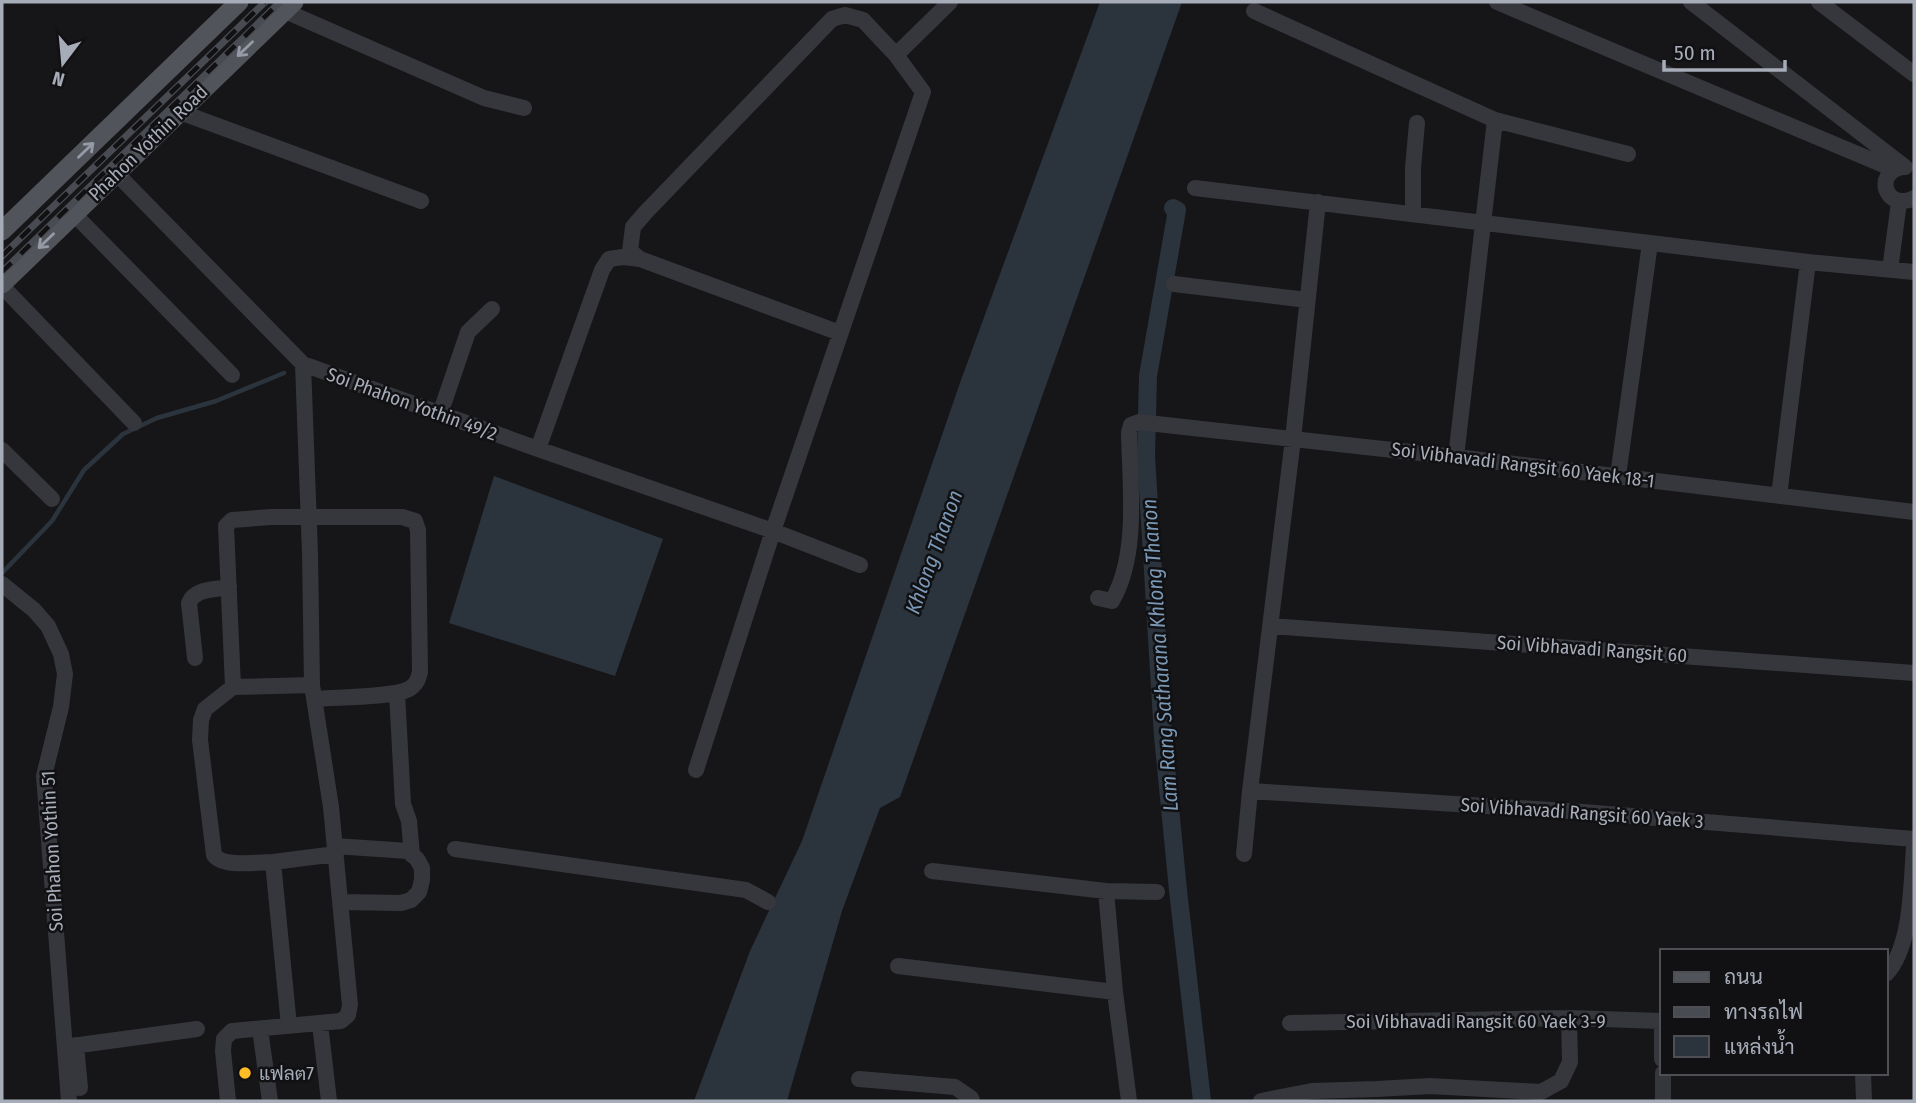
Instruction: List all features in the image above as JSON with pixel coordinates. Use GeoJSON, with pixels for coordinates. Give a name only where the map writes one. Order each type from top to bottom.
{"type":"FeatureCollection","features":[{"type":"Feature","properties":{"kind":"main road","name":"Phahon Yothin Road"},"geometry":{"type":"LineString","coordinates":[[2,231],[239,2]]}},
{"type":"Feature","properties":{"kind":"main road","name":"Phahon Yothin Road"},"geometry":{"type":"LineString","coordinates":[[2,285],[290,6]]}},
{"type":"Feature","properties":{"kind":"street"},"geometry":{"type":"LineString","coordinates":[[896,55],[950,2]]}},
{"type":"Feature","properties":{"kind":"street"},"geometry":{"type":"LineString","coordinates":[[1497,2],[1904,169]]}},
{"type":"Feature","properties":{"kind":"street"},"geometry":{"type":"LineString","coordinates":[[1691,2],[1904,169]]}},
{"type":"Feature","properties":{"kind":"street"},"geometry":{"type":"LineString","coordinates":[[1819,2],[1914,75]]}},
{"type":"Feature","properties":{"kind":"street"},"geometry":{"type":"LineString","coordinates":[[290,6],[484,98],[524,108]]}},
{"type":"Feature","properties":{"kind":"street"},"geometry":{"type":"LineString","coordinates":[[1254,11],[1495,120],[1628,154]]}},
{"type":"Feature","properties":{"kind":"street"},"geometry":{"type":"LineString","coordinates":[[640,259],[631,251],[633,227],[832,19],[845,15],[863,20],[896,55],[923,92],[773,531],[696,770]]}},
{"type":"Feature","properties":{"kind":"street"},"geometry":{"type":"LineString","coordinates":[[180,112],[421,201]]}},
{"type":"Feature","properties":{"kind":"street"},"geometry":{"type":"LineString","coordinates":[[1456,457],[1495,120]]}},
{"type":"Feature","properties":{"kind":"street"},"geometry":{"type":"LineString","coordinates":[[1413,214],[1417,123]]}},
{"type":"Feature","properties":{"kind":"street"},"geometry":{"type":"LineString","coordinates":[[1890,270],[1907,200],[1889,195],[1885,181],[1888,175],[1904,169]]}},
{"type":"Feature","properties":{"kind":"street","name":"Soi Phahon Yothin 49/2"},"geometry":{"type":"LineString","coordinates":[[116,173],[303,364],[773,531],[860,565]]}},
{"type":"Feature","properties":{"kind":"street"},"geometry":{"type":"LineString","coordinates":[[1195,188],[1808,262],[1914,272]]}},
{"type":"Feature","properties":{"kind":"street"},"geometry":{"type":"LineString","coordinates":[[1244,854],[1318,202]]}},
{"type":"Feature","properties":{"kind":"street"},"geometry":{"type":"LineString","coordinates":[[74,214],[232,375]]}},
{"type":"Feature","properties":{"kind":"street"},"geometry":{"type":"LineString","coordinates":[[1618,476],[1650,243]]}},
{"type":"Feature","properties":{"kind":"street"},"geometry":{"type":"LineString","coordinates":[[538,449],[602,270],[609,260],[623,257],[640,259],[840,333]]}},
{"type":"Feature","properties":{"kind":"street"},"geometry":{"type":"LineString","coordinates":[[1779,496],[1808,262]]}},
{"type":"Feature","properties":{"kind":"street"},"geometry":{"type":"LineString","coordinates":[[1174,284],[1307,300]]}},
{"type":"Feature","properties":{"kind":"street"},"geometry":{"type":"LineString","coordinates":[[2,285],[134,423]]}},
{"type":"Feature","properties":{"kind":"street"},"geometry":{"type":"LineString","coordinates":[[440,414],[468,332],[492,309]]}},
{"type":"Feature","properties":{"kind":"street"},"geometry":{"type":"LineString","coordinates":[[228,1101],[223,1051],[224,1040],[232,1031],[341,1021],[348,1015],[350,1006],[331,807],[313,692],[303,364]]}},
{"type":"Feature","properties":{"kind":"street","name":"Soi Vibhavadi Rangsit 60 Yaek 18-1"},"geometry":{"type":"LineString","coordinates":[[1098,597],[1112,601],[1128,562],[1129,433],[1131,425],[1147,423],[1914,512]]}},
{"type":"Feature","properties":{"kind":"street"},"geometry":{"type":"LineString","coordinates":[[2,450],[52,499]]}},
{"type":"Feature","properties":{"kind":"street"},"geometry":{"type":"LineString","coordinates":[[233,687],[226,526],[232,520],[271,517],[402,517],[415,521],[418,530],[420,672],[418,681],[411,688],[397,693],[233,687],[205,709],[201,720],[200,740],[214,855],[218,861],[273,862],[336,850],[408,851],[422,868],[419,892],[411,900],[401,903],[341,902]]}},
{"type":"Feature","properties":{"kind":"street","name":"Soi Phahon Yothin 51"},"geometry":{"type":"LineString","coordinates":[[2,584],[34,610],[48,626],[61,654],[65,674],[61,706],[44,776],[71,1046],[69,1101]]}},
{"type":"Feature","properties":{"kind":"street"},"geometry":{"type":"LineString","coordinates":[[195,658],[190,603],[192,596],[198,592],[229,587]]}},
{"type":"Feature","properties":{"kind":"street","name":"Soi Vibhavadi Rangsit 60"},"geometry":{"type":"LineString","coordinates":[[1270,626],[1914,673]]}},
{"type":"Feature","properties":{"kind":"street"},"geometry":{"type":"LineString","coordinates":[[397,693],[403,804],[409,821],[412,855]]}},
{"type":"Feature","properties":{"kind":"street","name":"Soi Vibhavadi Rangsit 60 Yaek 3"},"geometry":{"type":"LineString","coordinates":[[1250,792],[1584,812],[1914,839]]}},
{"type":"Feature","properties":{"kind":"street"},"geometry":{"type":"LineString","coordinates":[[1888,972],[1899,958],[1905,938],[1914,847]]}},
{"type":"Feature","properties":{"kind":"street"},"geometry":{"type":"LineString","coordinates":[[455,849],[746,890],[768,902]]}},
{"type":"Feature","properties":{"kind":"street"},"geometry":{"type":"LineString","coordinates":[[273,862],[289,1026]]}},
{"type":"Feature","properties":{"kind":"street"},"geometry":{"type":"LineString","coordinates":[[932,871],[1106,891],[1157,892]]}},
{"type":"Feature","properties":{"kind":"street"},"geometry":{"type":"LineString","coordinates":[[1106,891],[1129,1101]]}},
{"type":"Feature","properties":{"kind":"street"},"geometry":{"type":"LineString","coordinates":[[898,966],[1115,992]]}},
{"type":"Feature","properties":{"kind":"street"},"geometry":{"type":"LineString","coordinates":[[1261,1101],[1312,1091],[1430,1086],[1541,1092],[1561,1082],[1570,1062],[1569,1018]]}},
{"type":"Feature","properties":{"kind":"street","name":"Soi Vibhavadi Rangsit 60 Yaek 3-9"},"geometry":{"type":"LineString","coordinates":[[1290,1023],[1569,1018],[1660,1021]]}},
{"type":"Feature","properties":{"kind":"street"},"geometry":{"type":"LineString","coordinates":[[320,1024],[328,1101]]}},
{"type":"Feature","properties":{"kind":"street"},"geometry":{"type":"LineString","coordinates":[[80,1088],[71,1046],[197,1028]]}},
{"type":"Feature","properties":{"kind":"street"},"geometry":{"type":"LineString","coordinates":[[260,1029],[270,1101]]}},
{"type":"Feature","properties":{"kind":"street"},"geometry":{"type":"LineString","coordinates":[[1662,1075],[1663,1101]]}},
{"type":"Feature","properties":{"kind":"street"},"geometry":{"type":"LineString","coordinates":[[1863,1075],[1864,1101]]}},
{"type":"Feature","properties":{"kind":"street"},"geometry":{"type":"LineString","coordinates":[[859,1079],[955,1087],[972,1101]]}},
{"type":"Feature","properties":{"kind":"water","name":"Khlong Thanon"},"geometry":{"type":"Polygon","coordinates":[[[1100,2],[1182,2],[900,797],[880,808],[842,911],[787,1101],[694,1101],[750,951],[802,841],[961,380],[1100,2]]]}},
{"type":"Feature","properties":{"kind":"water"},"geometry":{"type":"Polygon","coordinates":[[[494,476],[663,539],[615,676],[449,623],[494,476]]]}},
{"type":"Feature","properties":{"kind":"waterway","name":"Lam Rang Satharana Khlong Thanon"},"geometry":{"type":"LineString","coordinates":[[1173,208],[1177,210],[1148,376],[1146,456],[1163,736],[1202,1101]]}},
{"type":"Feature","properties":{"kind":"waterway"},"geometry":{"type":"LineString","coordinates":[[2,573],[52,521],[84,470],[123,434],[157,418],[216,401],[284,373]]}},
{"type":"Feature","properties":{"kind":"railway"},"geometry":{"type":"LineString","coordinates":[[2,256],[265,2]]}},
{"type":"Feature","properties":{"kind":"railway"},"geometry":{"type":"LineString","coordinates":[[2,272],[280,2]]}},
{"type":"Feature","properties":{"kind":"place","name":"แฟลต7"},"geometry":{"type":"Point","coordinates":[245,1073]}}]}
